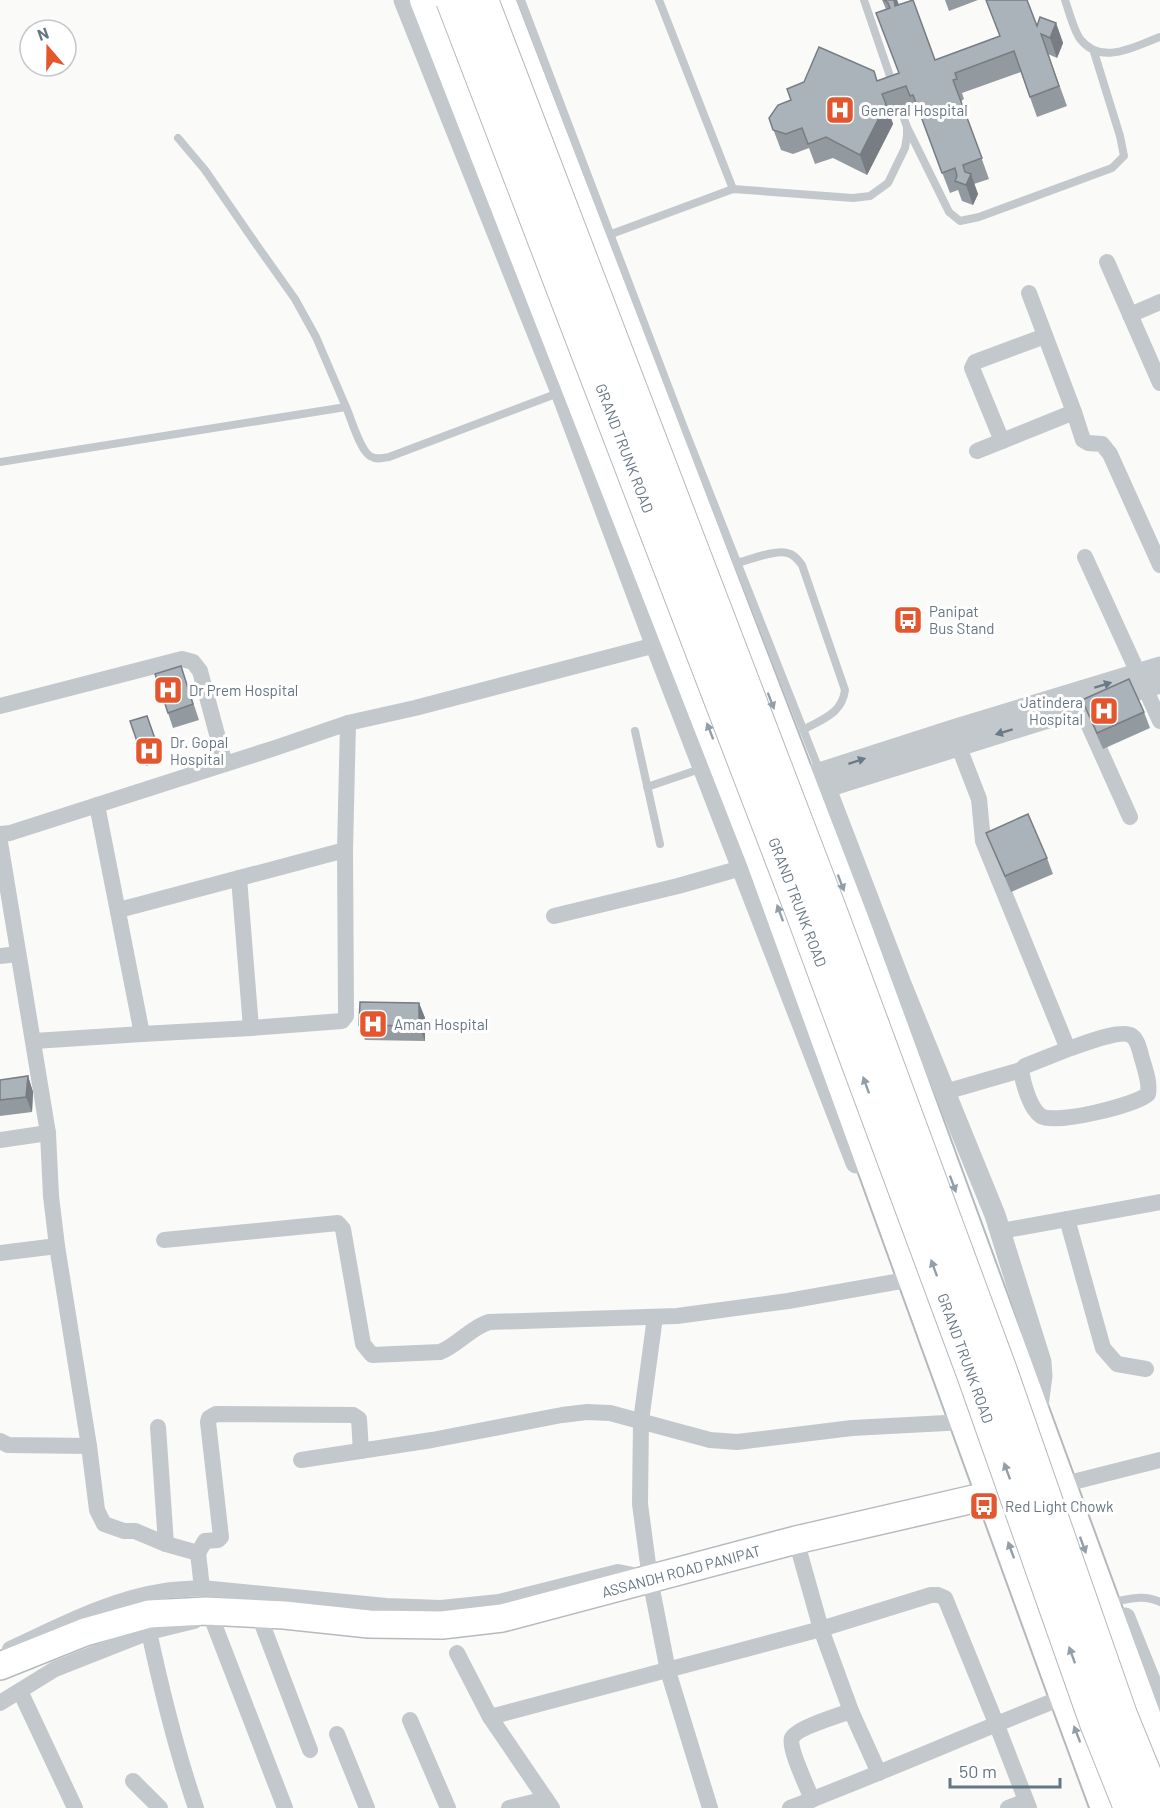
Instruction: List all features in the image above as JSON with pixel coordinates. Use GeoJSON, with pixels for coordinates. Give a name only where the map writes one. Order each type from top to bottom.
{"type":"FeatureCollection","features":[{"type":"Feature","properties":{"kind":"highway"},"geometry":{"type":"LineString","coordinates":[[424,0],[457,82],[568,390],[665,643],[871,1165],[1105,1808]]}},
{"type":"Feature","properties":{"kind":"highway","name":"GRAND TRUNK ROAD"},"geometry":{"type":"LineString","coordinates":[[452,0],[798,902],[978,1388],[1096,1723],[1130,1808]]}},
{"type":"Feature","properties":{"kind":"highway","name":"GRAND TRUNK ROAD"},"geometry":{"type":"LineString","coordinates":[[482,0],[830,909],[1001,1371],[1121,1715],[1159,1808]]}},
{"type":"Feature","properties":{"kind":"highway"},"geometry":{"type":"LineString","coordinates":[[501,0],[523,58],[602,237],[813,783],[937,1140],[1061,1485],[1147,1677],[1160,1753]]}},
{"type":"Feature","properties":{"kind":"highway"},"geometry":{"type":"LineString","coordinates":[[457,82],[523,58]]}},
{"type":"Feature","properties":{"kind":"highway"},"geometry":{"type":"LineString","coordinates":[[871,1165],[937,1140]]}},
{"type":"Feature","properties":{"kind":"main road","name":"ASSANDH ROAD PANIPAT"},"geometry":{"type":"LineString","coordinates":[[0,1666],[85,1632],[149,1614],[206,1611],[284,1615],[369,1624],[442,1625],[502,1618],[796,1540],[991,1495]]}},
{"type":"Feature","properties":{"kind":"street"},"geometry":{"type":"LineString","coordinates":[[404,0],[568,390]]}},
{"type":"Feature","properties":{"kind":"street"},"geometry":{"type":"LineString","coordinates":[[1107,262],[1160,383]]}},
{"type":"Feature","properties":{"kind":"street"},"geometry":{"type":"LineString","coordinates":[[1029,293],[1083,440],[1088,443],[1102,444],[1110,454],[1160,565]]}},
{"type":"Feature","properties":{"kind":"street"},"geometry":{"type":"LineString","coordinates":[[1130,315],[1160,303]]}},
{"type":"Feature","properties":{"kind":"street"},"geometry":{"type":"LineString","coordinates":[[1002,441],[972,365],[1045,336]]}},
{"type":"Feature","properties":{"kind":"street"},"geometry":{"type":"LineString","coordinates":[[977,452],[1074,412]]}},
{"type":"Feature","properties":{"kind":"street"},"geometry":{"type":"LineString","coordinates":[[1085,557],[1148,682],[1160,721]]}},
{"type":"Feature","properties":{"kind":"street"},"geometry":{"type":"LineString","coordinates":[[0,834],[10,833],[348,723],[415,708],[665,643],[703,768],[752,865],[920,1330],[938,1345]]}},
{"type":"Feature","properties":{"kind":"street"},"geometry":{"type":"LineString","coordinates":[[0,706],[182,659],[193,662],[200,671],[225,764]]}},
{"type":"Feature","properties":{"kind":"street"},"geometry":{"type":"LineString","coordinates":[[956,738],[1081,708],[1148,682],[1160,667]]}},
{"type":"Feature","properties":{"kind":"street"},"geometry":{"type":"LineString","coordinates":[[1036,1416],[1042,1376],[1041,1362],[1001,1231],[901,984],[813,783],[956,738],[1148,682]]}},
{"type":"Feature","properties":{"kind":"street"},"geometry":{"type":"LineString","coordinates":[[1081,708],[1130,817]]}},
{"type":"Feature","properties":{"kind":"street"},"geometry":{"type":"LineString","coordinates":[[34,1041],[340,1022],[346,1016],[345,850],[348,723]]}},
{"type":"Feature","properties":{"kind":"street"},"geometry":{"type":"LineString","coordinates":[[956,738],[979,799],[983,841],[1068,1049]]}},
{"type":"Feature","properties":{"kind":"street"},"geometry":{"type":"LineString","coordinates":[[97,805],[142,1034]]}},
{"type":"Feature","properties":{"kind":"street"},"geometry":{"type":"LineString","coordinates":[[0,842],[48,1133],[51,1196],[57,1246],[97,1510],[104,1524],[124,1531],[135,1531],[166,1544],[198,1553]]}},
{"type":"Feature","properties":{"kind":"street"},"geometry":{"type":"LineString","coordinates":[[118,910],[345,850]]}},
{"type":"Feature","properties":{"kind":"street"},"geometry":{"type":"LineString","coordinates":[[554,916],[752,865]]}},
{"type":"Feature","properties":{"kind":"street"},"geometry":{"type":"LineString","coordinates":[[239,878],[251,1028]]}},
{"type":"Feature","properties":{"kind":"street"},"geometry":{"type":"LineString","coordinates":[[0,956],[18,954]]}},
{"type":"Feature","properties":{"kind":"street"},"geometry":{"type":"LineString","coordinates":[[945,1092],[1021,1070],[1025,1066],[1068,1049],[1118,1034],[1128,1034],[1135,1038],[1139,1049],[1148,1080],[1148,1094],[1138,1101],[1085,1114],[1059,1119],[1043,1117],[1035,1109],[1030,1099],[1023,1083],[1021,1070]]}},
{"type":"Feature","properties":{"kind":"street"},"geometry":{"type":"LineString","coordinates":[[0,1140],[48,1133]]}},
{"type":"Feature","properties":{"kind":"street"},"geometry":{"type":"LineString","coordinates":[[1001,1231],[1160,1202]]}},
{"type":"Feature","properties":{"kind":"street"},"geometry":{"type":"LineString","coordinates":[[1067,1219],[1103,1348],[1117,1364],[1146,1369]]}},
{"type":"Feature","properties":{"kind":"street"},"geometry":{"type":"LineString","coordinates":[[164,1240],[339,1223],[343,1229],[363,1344],[372,1355],[440,1352],[448,1349],[481,1325],[496,1321],[677,1316],[747,1308],[901,1281]]}},
{"type":"Feature","properties":{"kind":"street"},"geometry":{"type":"LineString","coordinates":[[0,1252],[57,1246]]}},
{"type":"Feature","properties":{"kind":"street"},"geometry":{"type":"LineString","coordinates":[[655,1317],[640,1422],[640,1504],[650,1579],[668,1671],[710,1808]]}},
{"type":"Feature","properties":{"kind":"street"},"geometry":{"type":"LineString","coordinates":[[301,1460],[432,1440],[562,1414],[587,1412],[610,1413],[710,1440],[736,1442],[852,1428],[965,1422]]}},
{"type":"Feature","properties":{"kind":"street"},"geometry":{"type":"LineString","coordinates":[[202,1588],[198,1553],[205,1541],[218,1540],[221,1537],[208,1422],[211,1416],[216,1414],[353,1415],[359,1419],[361,1451]]}},
{"type":"Feature","properties":{"kind":"street"},"geometry":{"type":"LineString","coordinates":[[158,1427],[166,1544]]}},
{"type":"Feature","properties":{"kind":"street"},"geometry":{"type":"LineString","coordinates":[[0,1441],[8,1445],[89,1446]]}},
{"type":"Feature","properties":{"kind":"street"},"geometry":{"type":"LineString","coordinates":[[1061,1485],[1160,1460]]}},
{"type":"Feature","properties":{"kind":"street"},"geometry":{"type":"LineString","coordinates":[[796,1540],[821,1629],[851,1711],[879,1773]]}},
{"type":"Feature","properties":{"kind":"street"},"geometry":{"type":"LineString","coordinates":[[0,1653],[91,1611],[165,1591],[202,1588],[386,1606],[441,1608],[499,1602],[618,1572],[650,1579]]}},
{"type":"Feature","properties":{"kind":"street"},"geometry":{"type":"LineString","coordinates":[[0,1703],[55,1670],[149,1632],[192,1622],[212,1619],[261,1621],[388,1633],[434,1634],[504,1626],[618,1597],[650,1579]]}},
{"type":"Feature","properties":{"kind":"street"},"geometry":{"type":"LineString","coordinates":[[490,1717],[821,1629],[931,1595],[942,1596],[945,1598],[996,1723],[1027,1805],[1008,1808]]}},
{"type":"Feature","properties":{"kind":"street"},"geometry":{"type":"LineString","coordinates":[[212,1619],[285,1808]]}},
{"type":"Feature","properties":{"kind":"street"},"geometry":{"type":"LineString","coordinates":[[261,1621],[310,1749]]}},
{"type":"Feature","properties":{"kind":"street"},"geometry":{"type":"LineString","coordinates":[[149,1632],[169,1723],[196,1808]]}},
{"type":"Feature","properties":{"kind":"street"},"geometry":{"type":"LineString","coordinates":[[457,1653],[490,1717],[549,1803],[509,1808]]}},
{"type":"Feature","properties":{"kind":"street"},"geometry":{"type":"LineString","coordinates":[[1147,1677],[1160,1705]]}},
{"type":"Feature","properties":{"kind":"street"},"geometry":{"type":"LineString","coordinates":[[20,1691],[75,1808]]}},
{"type":"Feature","properties":{"kind":"street"},"geometry":{"type":"LineString","coordinates":[[790,1808],[812,1800],[833,1801],[879,1773],[1064,1697]]}},
{"type":"Feature","properties":{"kind":"street"},"geometry":{"type":"LineString","coordinates":[[812,1800],[792,1748],[792,1738],[802,1730],[851,1711]]}},
{"type":"Feature","properties":{"kind":"street"},"geometry":{"type":"LineString","coordinates":[[411,1720],[448,1808]]}},
{"type":"Feature","properties":{"kind":"street"},"geometry":{"type":"LineString","coordinates":[[337,1734],[367,1808]]}},
{"type":"Feature","properties":{"kind":"street"},"geometry":{"type":"LineString","coordinates":[[133,1781],[160,1808]]}},
{"type":"Feature","properties":{"kind":"lane"},"geometry":{"type":"LineString","coordinates":[[521,0],[602,237],[737,563],[803,730],[813,783]]}},
{"type":"Feature","properties":{"kind":"lane"},"geometry":{"type":"LineString","coordinates":[[659,0],[733,189]]}},
{"type":"Feature","properties":{"kind":"lane"},"geometry":{"type":"LineString","coordinates":[[864,0],[897,97]]}},
{"type":"Feature","properties":{"kind":"lane"},"geometry":{"type":"LineString","coordinates":[[901,110],[907,127],[949,212],[960,221],[979,217],[1112,168],[1124,156],[1120,136],[1094,52],[1079,39],[1065,0]]}},
{"type":"Feature","properties":{"kind":"lane"},"geometry":{"type":"LineString","coordinates":[[1094,52],[1116,54],[1160,37]]}},
{"type":"Feature","properties":{"kind":"lane"},"geometry":{"type":"LineString","coordinates":[[602,237],[733,189],[853,198],[870,196],[888,183],[905,148],[907,127]]}},
{"type":"Feature","properties":{"kind":"lane"},"geometry":{"type":"LineString","coordinates":[[178,138],[205,170],[295,299],[316,337],[364,449],[370,456],[380,459],[389,457],[568,390]]}},
{"type":"Feature","properties":{"kind":"lane"},"geometry":{"type":"LineString","coordinates":[[0,462],[346,407]]}},
{"type":"Feature","properties":{"kind":"lane"},"geometry":{"type":"LineString","coordinates":[[737,563],[777,552],[786,552],[802,565],[845,690],[844,699],[837,711],[803,730]]}},
{"type":"Feature","properties":{"kind":"lane"},"geometry":{"type":"LineString","coordinates":[[635,731],[660,844]]}},
{"type":"Feature","properties":{"kind":"lane"},"geometry":{"type":"LineString","coordinates":[[647,787],[703,768]]}},
{"type":"Feature","properties":{"kind":"lane"},"geometry":{"type":"LineString","coordinates":[[1109,1596],[1149,1597],[1160,1602]]}},
{"type":"Feature","properties":{"kind":"building"},"geometry":{"type":"Polygon","coordinates":[[[884,0],[894,0],[895,6],[913,0],[935,60],[1000,36],[986,0],[1027,0],[1037,26],[1040,17],[1056,23],[1050,38],[1041,34],[1059,86],[1030,97],[1014,51],[955,73],[957,79],[953,80],[982,158],[963,165],[965,172],[971,174],[966,185],[955,181],[957,176],[955,168],[942,173],[913,95],[910,96],[906,86],[882,94],[886,104],[860,155],[826,137],[808,144],[802,128],[786,134],[773,130],[769,118],[778,105],[791,100],[787,89],[804,82],[819,47],[874,71],[877,81],[899,73],[876,13],[890,8],[884,0]]]}},
{"type":"Feature","properties":{"kind":"building"},"geometry":{"type":"Polygon","coordinates":[[[181,666],[193,704],[168,713],[155,674],[181,666]]]}},
{"type":"Feature","properties":{"kind":"building"},"geometry":{"type":"Polygon","coordinates":[[[1129,679],[1144,712],[1097,733],[1082,700],[1129,679]]]}},
{"type":"Feature","properties":{"kind":"building"},"geometry":{"type":"Polygon","coordinates":[[[147,716],[159,750],[142,756],[130,721],[147,716]]]}},
{"type":"Feature","properties":{"kind":"building"},"geometry":{"type":"Polygon","coordinates":[[[1028,814],[1047,858],[1005,876],[986,833],[1028,814]]]}},
{"type":"Feature","properties":{"kind":"building"},"geometry":{"type":"Polygon","coordinates":[[[360,1002],[419,1003],[419,1026],[359,1025],[360,1002]]]}},
{"type":"Feature","properties":{"kind":"building"},"geometry":{"type":"Polygon","coordinates":[[[28,1076],[26,1097],[0,1100],[0,1080],[28,1076]]]}},
{"type":"Feature","properties":{"kind":"place","name":"General Hospital"},"geometry":{"type":"Point","coordinates":[840,110]}},
{"type":"Feature","properties":{"kind":"place","name":"Panipat Bus Stand"},"geometry":{"type":"Point","coordinates":[908,620]}},
{"type":"Feature","properties":{"kind":"place","name":"Dr Prem Hospital"},"geometry":{"type":"Point","coordinates":[168,690]}},
{"type":"Feature","properties":{"kind":"place","name":"Jatindera Hospital"},"geometry":{"type":"Point","coordinates":[1104,711]}},
{"type":"Feature","properties":{"kind":"place","name":"Dr. Gopal Hospital"},"geometry":{"type":"Point","coordinates":[149,751]}},
{"type":"Feature","properties":{"kind":"place","name":"Aman Hospital"},"geometry":{"type":"Point","coordinates":[373,1024]}},
{"type":"Feature","properties":{"kind":"place","name":"Red Light Chowk"},"geometry":{"type":"Point","coordinates":[984,1506]}}]}
